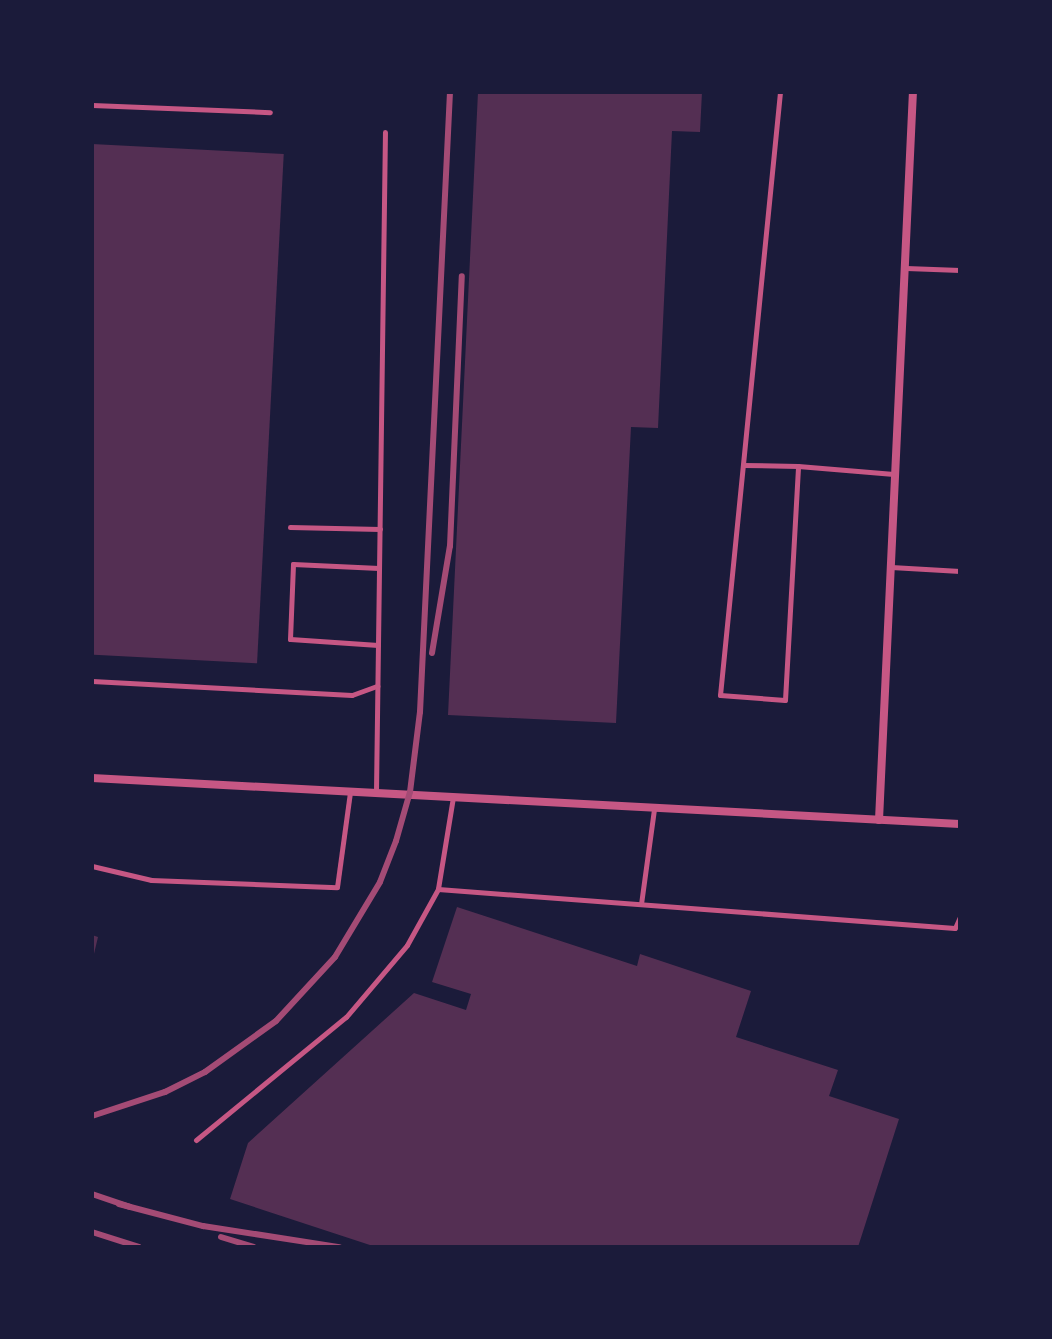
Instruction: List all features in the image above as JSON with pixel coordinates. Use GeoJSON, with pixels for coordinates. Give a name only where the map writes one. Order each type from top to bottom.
{"type":"FeatureCollection","features":[{"type":"Feature","properties":{"kind":"street"},"geometry":{"type":"LineString","coordinates":[[879,820],[913,92]]}},
{"type":"Feature","properties":{"kind":"street"},"geometry":{"type":"LineString","coordinates":[[92,778],[350,789],[960,824]]}},
{"type":"Feature","properties":{"kind":"lane"},"geometry":{"type":"LineString","coordinates":[[780,92],[720,695],[785,700],[798,466]]}},
{"type":"Feature","properties":{"kind":"lane"},"geometry":{"type":"LineString","coordinates":[[92,105],[270,112]]}},
{"type":"Feature","properties":{"kind":"lane"},"geometry":{"type":"LineString","coordinates":[[376,791],[385,132]]}},
{"type":"Feature","properties":{"kind":"lane"},"geometry":{"type":"LineString","coordinates":[[905,268],[960,270]]}},
{"type":"Feature","properties":{"kind":"lane"},"geometry":{"type":"LineString","coordinates":[[743,465],[894,474]]}},
{"type":"Feature","properties":{"kind":"lane"},"geometry":{"type":"LineString","coordinates":[[290,527],[380,529]]}},
{"type":"Feature","properties":{"kind":"lane"},"geometry":{"type":"LineString","coordinates":[[378,645],[290,639],[293,564],[379,568]]}},
{"type":"Feature","properties":{"kind":"lane"},"geometry":{"type":"LineString","coordinates":[[890,567],[960,571]]}},
{"type":"Feature","properties":{"kind":"lane"},"geometry":{"type":"LineString","coordinates":[[92,681],[352,695],[378,686]]}},
{"type":"Feature","properties":{"kind":"lane"},"geometry":{"type":"LineString","coordinates":[[92,866],[151,880],[337,887],[350,789]]}},
{"type":"Feature","properties":{"kind":"lane"},"geometry":{"type":"LineString","coordinates":[[196,1140],[346,1017],[407,945],[438,889],[454,795]]}},
{"type":"Feature","properties":{"kind":"lane"},"geometry":{"type":"LineString","coordinates":[[641,904],[654,808]]}},
{"type":"Feature","properties":{"kind":"lane"},"geometry":{"type":"LineString","coordinates":[[438,889],[955,928],[960,917]]}},
{"type":"Feature","properties":{"kind":"building"},"geometry":{"type":"Polygon","coordinates":[[[478,92],[702,92],[700,132],[672,131],[658,428],[631,427],[616,723],[448,715],[478,92]]]}},
{"type":"Feature","properties":{"kind":"building"},"geometry":{"type":"Polygon","coordinates":[[[92,144],[284,154],[257,663],[92,655],[92,144]]]}},
{"type":"Feature","properties":{"kind":"building"},"geometry":{"type":"Polygon","coordinates":[[[457,907],[637,966],[640,954],[751,991],[736,1037],[838,1070],[829,1096],[899,1119],[858,1247],[376,1247],[230,1199],[248,1143],[414,993],[466,1010],[471,994],[432,982],[457,907]]]}},
{"type":"Feature","properties":{"kind":"building"},"geometry":{"type":"Polygon","coordinates":[[[92,935],[98,937],[93,958],[92,958],[92,935]]]}},
{"type":"Feature","properties":{"kind":"railway"},"geometry":{"type":"LineString","coordinates":[[92,1116],[165,1092],[205,1072],[276,1021],[335,957],[380,882],[396,841],[410,792],[420,712],[450,92]]}},
{"type":"Feature","properties":{"kind":"railway"},"geometry":{"type":"LineString","coordinates":[[432,653],[450,546],[462,276]]}},
{"type":"Feature","properties":{"kind":"railway"},"geometry":{"type":"LineString","coordinates":[[92,1194],[130,1207]]}},
{"type":"Feature","properties":{"kind":"railway"},"geometry":{"type":"LineString","coordinates":[[119,1204],[203,1226],[339,1247]]}},
{"type":"Feature","properties":{"kind":"railway"},"geometry":{"type":"LineString","coordinates":[[92,1232],[139,1247]]}},
{"type":"Feature","properties":{"kind":"railway"},"geometry":{"type":"LineString","coordinates":[[221,1237],[253,1247]]}}]}
